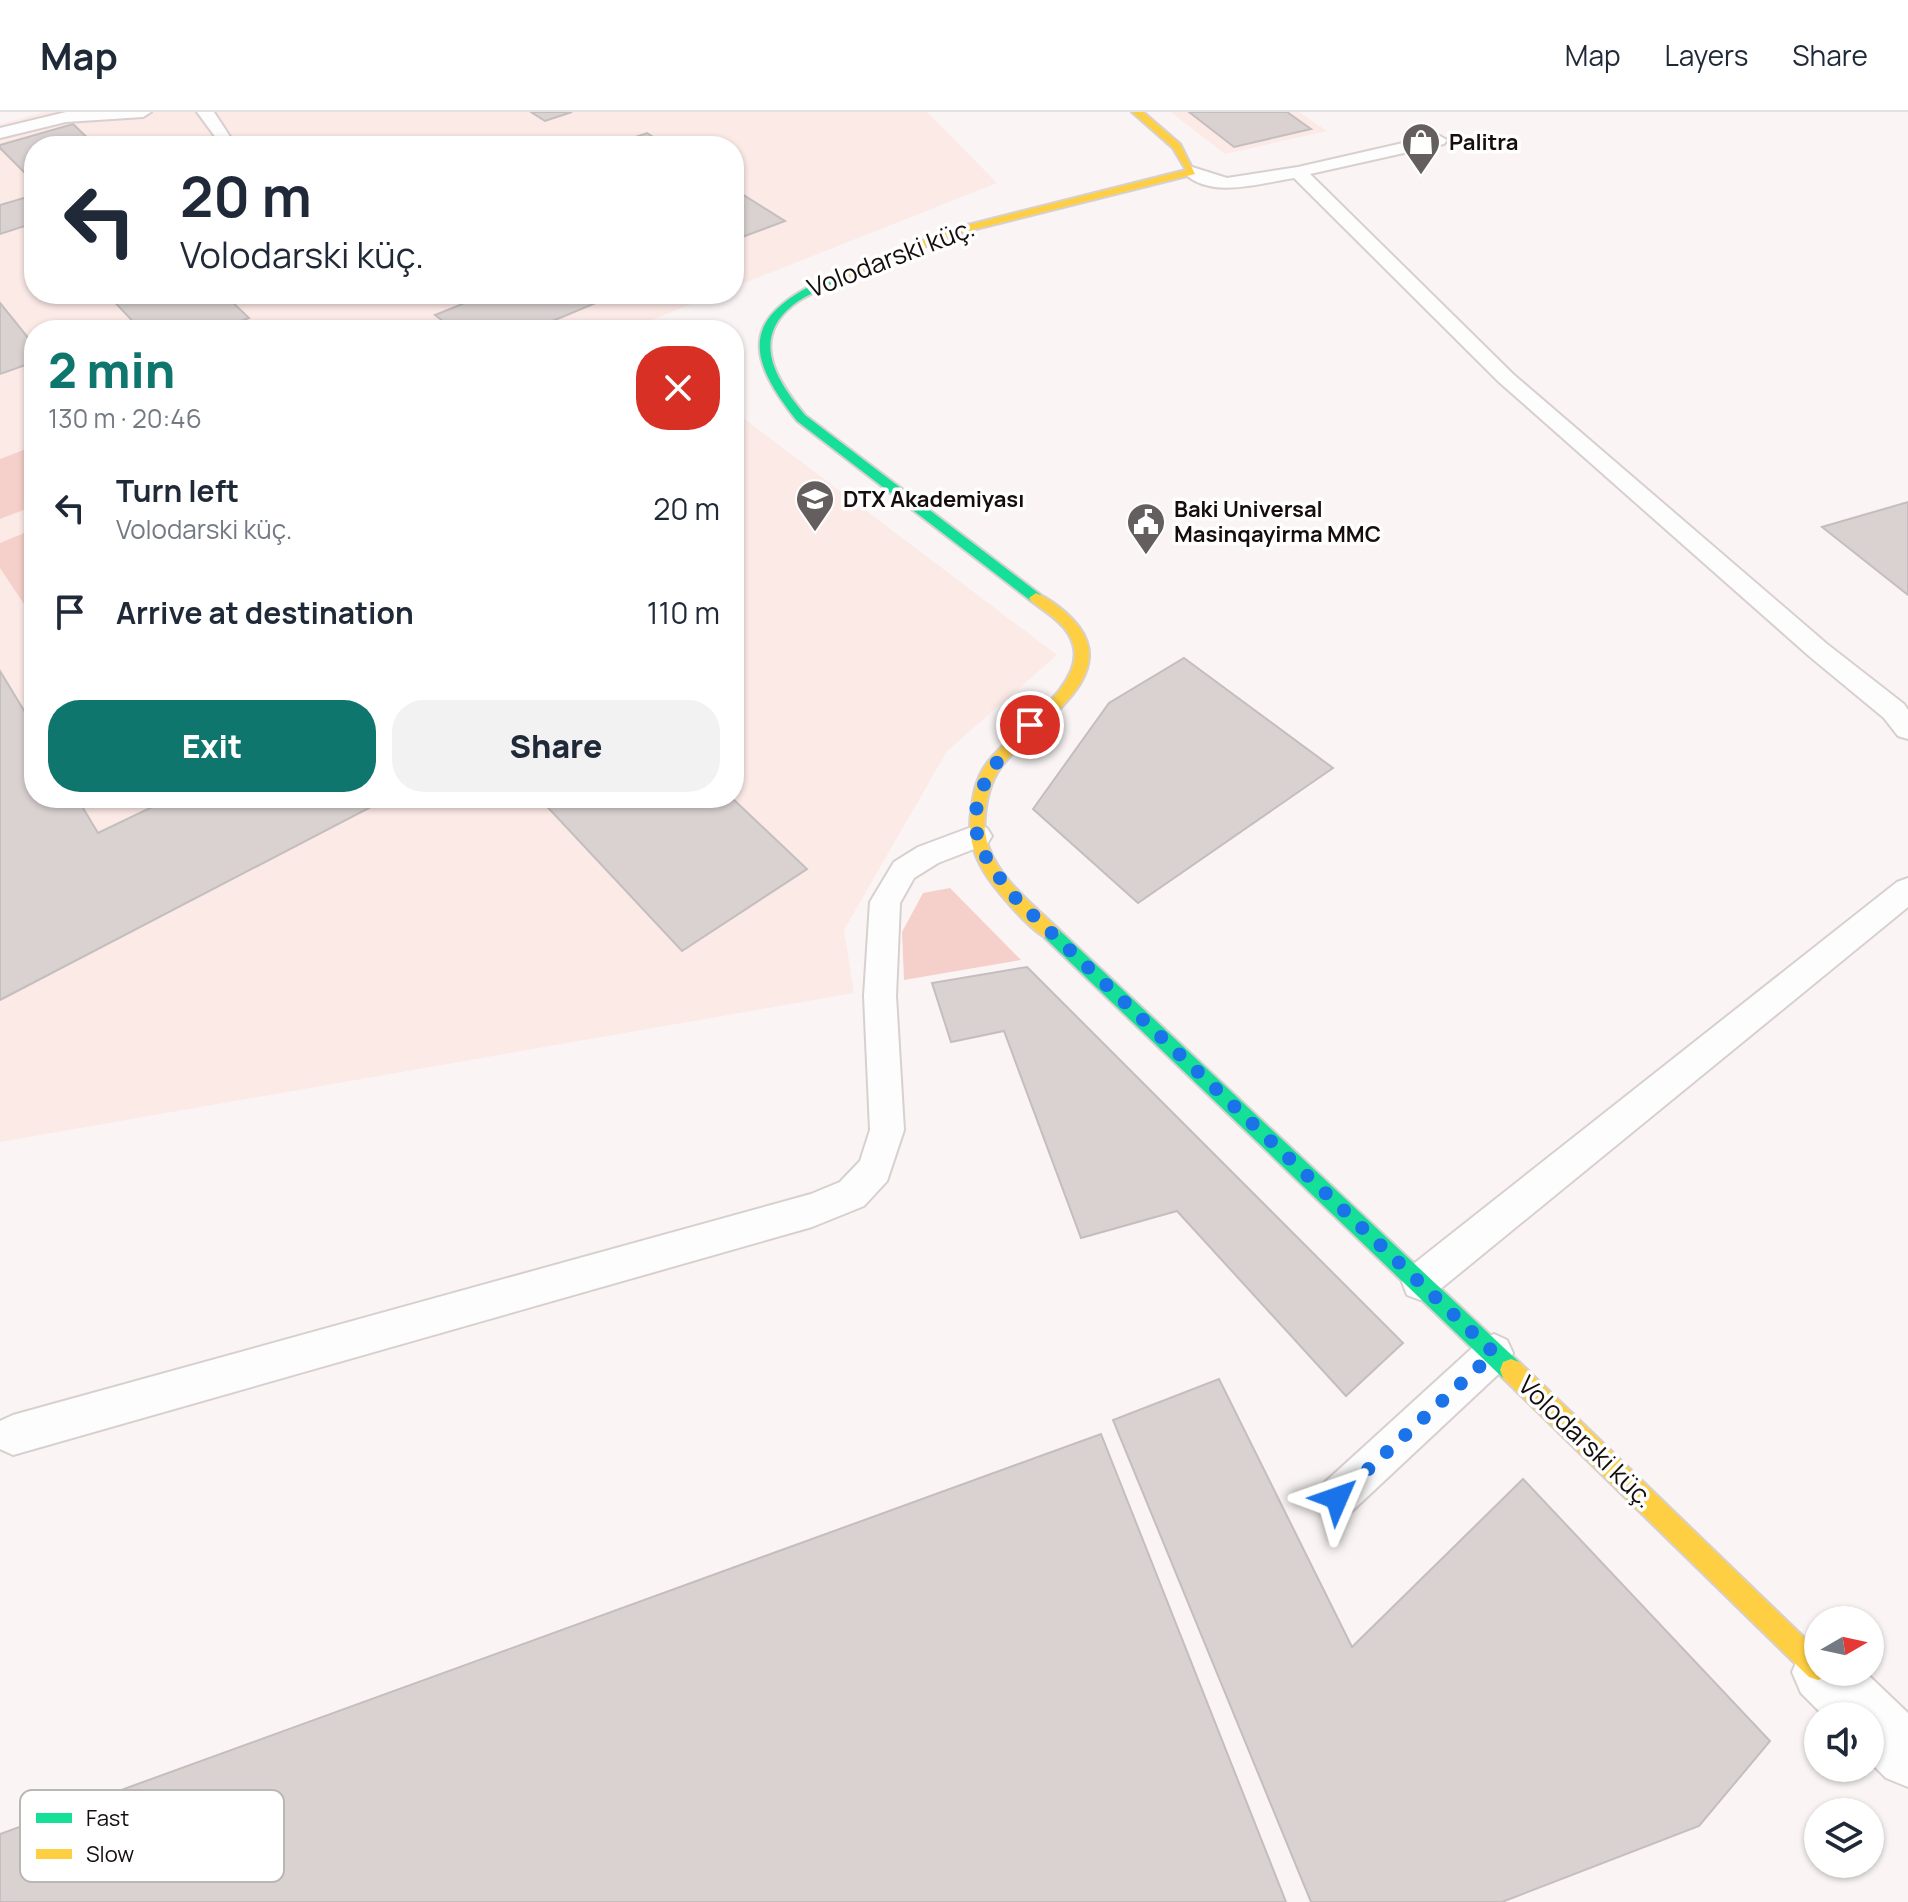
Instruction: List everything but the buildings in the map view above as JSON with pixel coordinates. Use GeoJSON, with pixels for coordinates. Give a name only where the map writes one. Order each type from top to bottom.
{"type":"FeatureCollection","features":[{"type":"Feature","properties":{"kind":"street"},"geometry":{"type":"LineString","coordinates":[[1137,112],[1177,146],[1192,172]]}},
{"type":"Feature","properties":{"kind":"street","name":"Volodarski küç."},"geometry":{"type":"LineString","coordinates":[[1192,172],[999,218],[943,236],[806,289],[785,302],[769,319],[764,334],[763,355],[770,381],[801,418],[1061,617],[1077,635],[1083,654],[1080,672],[1066,691],[1012,742],[991,768],[979,800],[977,836],[991,865],[1018,901],[1420,1282],[1804,1654]]}},
{"type":"Feature","properties":{"kind":"street","name":"Volodarski küç."},"geometry":{"type":"LineString","coordinates":[[1837,1686],[1853,1702]]}},
{"type":"Feature","properties":{"kind":"street","name":"Volodarski küç."},"geometry":{"type":"LineString","coordinates":[[1884,1732],[1908,1756]]}},
{"type":"Feature","properties":{"kind":"lane"},"geometry":{"type":"LineString","coordinates":[[0,133],[66,117],[143,112]]}},
{"type":"Feature","properties":{"kind":"lane"},"geometry":{"type":"LineString","coordinates":[[205,112],[223,136]]}},
{"type":"Feature","properties":{"kind":"lane"},"geometry":{"type":"LineString","coordinates":[[1192,172],[1227,183],[1298,172],[1438,140]]}},
{"type":"Feature","properties":{"kind":"lane"},"geometry":{"type":"LineString","coordinates":[[1298,172],[1506,378],[1818,650],[1894,711],[1908,729]]}},
{"type":"Feature","properties":{"kind":"lane"},"geometry":{"type":"LineString","coordinates":[[13,1435],[812,1210],[852,1194],[875,1170],[887,1130],[880,996],[885,902],[904,870],[928,855],[977,836]]}},
{"type":"Feature","properties":{"kind":"lane"},"geometry":{"type":"LineString","coordinates":[[1420,1282],[1908,890]]}},
{"type":"Feature","properties":{"kind":"lane"},"geometry":{"type":"LineString","coordinates":[[1337,1498],[1494,1353]]}},
{"type":"Feature","properties":{"kind":"shaded area","name":"DTX Akademiyası"},"geometry":{"type":"Polygon","coordinates":[[[45,112],[927,112],[997,183],[744,283],[744,136],[24,136],[24,304],[691,304],[652,320],[24,320],[24,808],[744,808],[744,419],[1057,655],[947,751],[844,930],[854,993],[0,1142],[0,124],[45,112]]]}},
{"type":"Feature","properties":{"kind":"shaded area"},"geometry":{"type":"Polygon","coordinates":[[[1171,112],[1299,112],[1327,131],[1225,154],[1171,112]]]}},
{"type":"Feature","properties":{"kind":"shaded area"},"geometry":{"type":"Polygon","coordinates":[[[24,450],[24,510],[0,519],[0,459],[24,450]]]}},
{"type":"Feature","properties":{"kind":"shaded area"},"geometry":{"type":"Polygon","coordinates":[[[24,533],[24,604],[0,568],[0,543],[24,533]]]}},
{"type":"Feature","properties":{"kind":"shaded area"},"geometry":{"type":"Polygon","coordinates":[[[950,888],[1021,960],[904,980],[902,932],[923,893],[950,888]]]}},
{"type":"Feature","properties":{"kind":"traffic: fast"},"geometry":{"type":"LineString","coordinates":[[837,277],[788,303],[773,318],[765,335],[764,353],[770,373],[782,394],[801,418],[1036,598]]}},
{"type":"Feature","properties":{"kind":"traffic: fast"},"geometry":{"type":"LineString","coordinates":[[1051,933],[1511,1370]]}},
{"type":"Feature","properties":{"kind":"traffic: slow"},"geometry":{"type":"LineString","coordinates":[[837,277],[956,231],[1192,172],[1177,146],[1137,112]]}},
{"type":"Feature","properties":{"kind":"traffic: slow"},"geometry":{"type":"LineString","coordinates":[[1036,598],[1075,632],[1082,647],[1082,662],[1076,678],[1064,694],[993,766],[981,794],[977,830],[982,850],[997,877],[1051,933]]}},
{"type":"Feature","properties":{"kind":"traffic: slow"},"geometry":{"type":"LineString","coordinates":[[1511,1370],[1804,1654]]}},
{"type":"Feature","properties":{"kind":"place","name":"Palitra"},"geometry":{"type":"Point","coordinates":[1421,176]}},
{"type":"Feature","properties":{"kind":"place","name":"DTX Akademiyası"},"geometry":{"type":"Point","coordinates":[815,533]}},
{"type":"Feature","properties":{"kind":"place","name":"Baki Universal Masinqayirma MMC"},"geometry":{"type":"Point","coordinates":[1146,556]}},
{"type":"Feature","properties":{"kind":"route"},"geometry":{"type":"LineString","coordinates":[[1030,725],[991,768],[979,800],[977,836],[991,865],[1018,901],[1494,1353],[1337,1498]]}}]}
